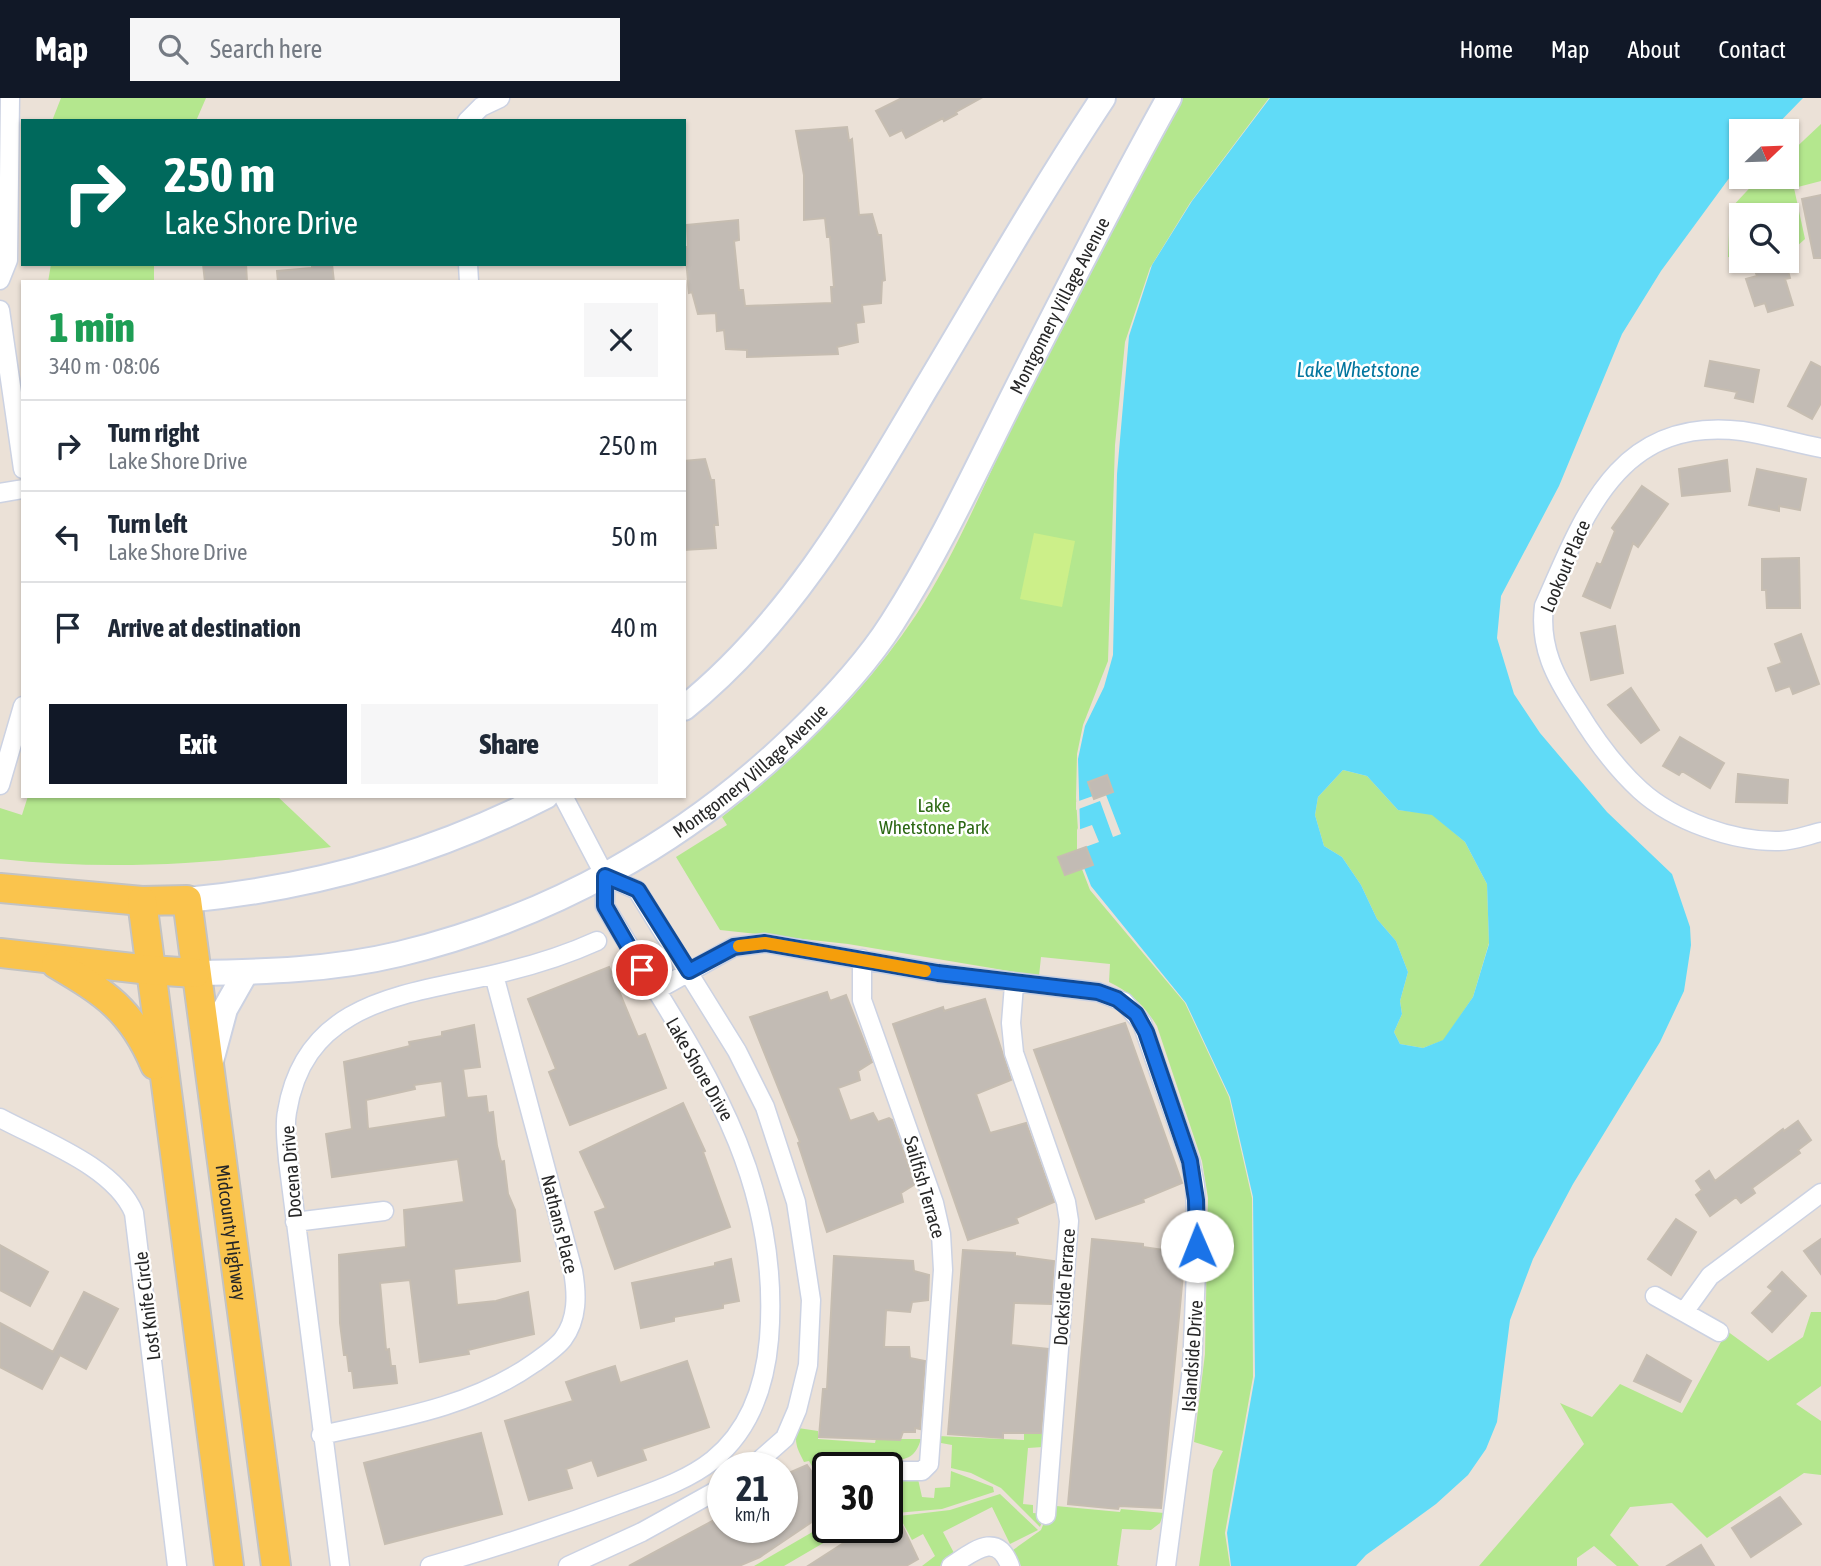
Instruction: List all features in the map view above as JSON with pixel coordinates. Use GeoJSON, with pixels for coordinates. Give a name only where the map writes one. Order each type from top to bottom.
{"type":"FeatureCollection","features":[{"type":"Feature","properties":{"kind":"main road"},"geometry":{"type":"LineString","coordinates":[[686,706],[722,677],[755,642],[865,493],[1006,252],[1103,98]]}},
{"type":"Feature","properties":{"kind":"main road","name":"Montgomery Village Avenue"},"geometry":{"type":"LineString","coordinates":[[0,953],[150,970],[195,972],[246,972],[345,964],[430,946],[526,914],[605,876],[672,838],[720,804],[764,766],[844,685],[890,626],[950,523],[1110,204],[1169,98]]}},
{"type":"Feature","properties":{"kind":"main road"},"geometry":{"type":"LineString","coordinates":[[0,888],[142,901],[232,896],[362,871],[416,854],[542,798]]}},
{"type":"Feature","properties":{"kind":"main road","name":"Midcounty Highway"},"geometry":{"type":"LineString","coordinates":[[187,900],[276,1566]]}},
{"type":"Feature","properties":{"kind":"main road"},"geometry":{"type":"LineString","coordinates":[[142,901],[229,1566]]}},
{"type":"Feature","properties":{"kind":"main road"},"geometry":{"type":"LineString","coordinates":[[48,959],[104,992],[127,1016],[145,1042],[166,1091]]}},
{"type":"Feature","properties":{"kind":"main road"},"geometry":{"type":"LineString","coordinates":[[209,1069],[225,1009],[246,972]]}},
{"type":"Feature","properties":{"kind":"street"},"geometry":{"type":"LineString","coordinates":[[0,280],[8,260],[10,98]]}},
{"type":"Feature","properties":{"kind":"street"},"geometry":{"type":"LineString","coordinates":[[469,119],[481,107],[500,98]]}},
{"type":"Feature","properties":{"kind":"street"},"geometry":{"type":"LineString","coordinates":[[0,310],[21,455]]}},
{"type":"Feature","properties":{"kind":"street","name":"Lookout Place"},"geometry":{"type":"LineString","coordinates":[[1821,448],[1741,431],[1703,432],[1680,434],[1655,443],[1635,455],[1604,484],[1598,494],[1544,606],[1541,625],[1553,674],[1584,722],[1641,790],[1666,807],[1725,834],[1781,842],[1821,832]]}},
{"type":"Feature","properties":{"kind":"street"},"geometry":{"type":"LineString","coordinates":[[0,493],[21,489]]}},
{"type":"Feature","properties":{"kind":"street"},"geometry":{"type":"LineString","coordinates":[[0,785],[21,713]]}},
{"type":"Feature","properties":{"kind":"street"},"geometry":{"type":"LineString","coordinates":[[564,798],[605,876]]}},
{"type":"Feature","properties":{"kind":"street","name":"Lake Shore Drive"},"geometry":{"type":"LineString","coordinates":[[430,1566],[527,1538],[692,1474],[726,1449],[748,1418],[759,1395],[768,1351],[770,1313],[769,1260],[758,1202],[726,1110],[605,906],[605,876],[638,890],[689,971],[737,1051],[765,1107],[790,1180],[808,1273],[810,1344],[797,1410],[785,1438],[769,1452]]}},
{"type":"Feature","properties":{"kind":"street","name":"Docena Drive"},"geometry":{"type":"LineString","coordinates":[[340,1566],[295,1222],[286,1115],[295,1082],[310,1052],[330,1030],[360,1010],[389,997],[494,975],[556,958],[597,941]]}},
{"type":"Feature","properties":{"kind":"street","name":"Islandside Drive"},"geometry":{"type":"LineString","coordinates":[[655,990],[734,947],[755,943],[1014,985],[1098,992],[1130,1007],[1150,1042],[1190,1161],[1196,1200],[1196,1308],[1187,1423],[1166,1566]]}},
{"type":"Feature","properties":{"kind":"street","name":"Sailfish Terrace"},"geometry":{"type":"LineString","coordinates":[[862,959],[862,1000],[934,1203],[942,1234],[943,1270],[929,1464],[922,1471],[903,1471]]}},
{"type":"Feature","properties":{"kind":"street","name":"Nathans Place"},"geometry":{"type":"LineString","coordinates":[[321,1435],[413,1414],[486,1392],[506,1382],[550,1351],[570,1326],[576,1296],[573,1268],[494,975]]}},
{"type":"Feature","properties":{"kind":"street","name":"Dockside Terrace"},"geometry":{"type":"LineString","coordinates":[[1014,985],[1011,1023],[1014,1053],[1066,1202],[1069,1221],[1046,1515]]}},
{"type":"Feature","properties":{"kind":"street","name":"Lost Knife Circle"},"geometry":{"type":"LineString","coordinates":[[0,1118],[106,1177],[128,1199],[134,1213],[177,1566]]}},
{"type":"Feature","properties":{"kind":"street"},"geometry":{"type":"LineString","coordinates":[[1684,1312],[1710,1276],[1821,1193]]}},
{"type":"Feature","properties":{"kind":"street"},"geometry":{"type":"LineString","coordinates":[[295,1222],[384,1211]]}},
{"type":"Feature","properties":{"kind":"street"},"geometry":{"type":"LineString","coordinates":[[1654,1296],[1719,1332]]}},
{"type":"Feature","properties":{"kind":"street"},"geometry":{"type":"LineString","coordinates":[[568,1566],[642,1532],[707,1496]]}},
{"type":"Feature","properties":{"kind":"street"},"geometry":{"type":"LineString","coordinates":[[951,1566],[985,1546],[993,1546],[1005,1553],[1010,1566]]}},
{"type":"Feature","properties":{"kind":"green space"},"geometry":{"type":"Polygon","coordinates":[[[61,98],[206,98],[197,119],[53,119],[61,98]]]}},
{"type":"Feature","properties":{"kind":"green space","name":"Lake Whetstone Park"},"geometry":{"type":"Polygon","coordinates":[[[1183,98],[1269,98],[1190,203],[1150,268],[1125,342],[1115,445],[1108,661],[1083,725],[1077,754],[1076,798],[1080,864],[1090,890],[1185,1003],[1229,1097],[1252,1198],[1253,1377],[1225,1533],[1230,1566],[1199,1566],[1213,1470],[1223,1451],[1194,1442],[1205,1354],[1208,1198],[1202,1161],[1157,1026],[1136,1000],[1109,982],[1110,964],[1041,957],[1039,976],[848,944],[720,930],[676,857],[727,825],[722,817],[776,772],[827,724],[874,672],[916,615],[956,545],[1075,300],[1183,98]]]}},
{"type":"Feature","properties":{"kind":"green space"},"geometry":{"type":"Polygon","coordinates":[[[1821,124],[1821,181],[1799,187],[1799,145],[1821,124]]]}},
{"type":"Feature","properties":{"kind":"green space"},"geometry":{"type":"Polygon","coordinates":[[[1749,189],[1794,189],[1797,203],[1736,203],[1749,189]]]}},
{"type":"Feature","properties":{"kind":"green space"},"geometry":{"type":"Polygon","coordinates":[[[1799,211],[1805,239],[1799,244],[1799,211]]]}},
{"type":"Feature","properties":{"kind":"green space"},"geometry":{"type":"Polygon","coordinates":[[[51,266],[154,266],[154,280],[48,280],[51,266]]]}},
{"type":"Feature","properties":{"kind":"green space"},"geometry":{"type":"Polygon","coordinates":[[[1034,533],[1075,541],[1062,607],[1020,599],[1034,533]]]}},
{"type":"Feature","properties":{"kind":"green space"},"geometry":{"type":"Polygon","coordinates":[[[1343,770],[1367,776],[1398,810],[1432,814],[1465,842],[1487,884],[1489,943],[1473,997],[1444,1040],[1423,1048],[1400,1044],[1394,1032],[1402,1014],[1400,1001],[1408,972],[1396,941],[1377,919],[1361,885],[1342,857],[1324,846],[1315,815],[1318,797],[1343,770]]]}},
{"type":"Feature","properties":{"kind":"green space"},"geometry":{"type":"Polygon","coordinates":[[[27,798],[279,798],[331,847],[248,858],[166,864],[83,865],[0,859],[0,808],[22,815],[27,798]]]}},
{"type":"Feature","properties":{"kind":"green space"},"geometry":{"type":"Polygon","coordinates":[[[1811,1312],[1821,1312],[1821,1386],[1796,1404],[1821,1421],[1821,1475],[1804,1473],[1707,1538],[1672,1503],[1630,1507],[1610,1535],[1639,1566],[1617,1566],[1594,1546],[1577,1558],[1577,1566],[1479,1566],[1584,1444],[1560,1403],[1592,1417],[1620,1384],[1682,1413],[1727,1331],[1768,1361],[1803,1337],[1811,1312]]]}},
{"type":"Feature","properties":{"kind":"green space"},"geometry":{"type":"Polygon","coordinates":[[[798,1428],[818,1431],[818,1439],[875,1443],[876,1439],[921,1439],[916,1451],[904,1459],[903,1452],[812,1452],[812,1466],[809,1461],[804,1462],[800,1454],[796,1442],[798,1428]]]}},
{"type":"Feature","properties":{"kind":"green space"},"geometry":{"type":"Polygon","coordinates":[[[1024,1433],[1045,1434],[1043,1447],[1028,1448],[1023,1504],[1033,1505],[1033,1513],[1045,1514],[1040,1527],[1001,1488],[971,1473],[951,1468],[952,1445],[941,1443],[938,1436],[1024,1440],[1024,1433]]]}},
{"type":"Feature","properties":{"kind":"green space"},"geometry":{"type":"Polygon","coordinates":[[[951,1471],[993,1487],[994,1492],[942,1509],[903,1512],[903,1477],[918,1479],[922,1497],[934,1498],[935,1488],[950,1487],[951,1471]]]}},
{"type":"Feature","properties":{"kind":"green space"},"geometry":{"type":"Polygon","coordinates":[[[1000,1494],[1038,1530],[1010,1544],[992,1507],[943,1532],[954,1553],[952,1559],[940,1566],[922,1566],[935,1556],[923,1534],[912,1540],[903,1523],[903,1516],[950,1510],[1000,1494]]]}},
{"type":"Feature","properties":{"kind":"green space"},"geometry":{"type":"Polygon","coordinates":[[[1056,1506],[1164,1513],[1160,1523],[1151,1530],[1122,1529],[1117,1565],[1120,1566],[1021,1566],[1013,1550],[1041,1530],[1047,1515],[1055,1515],[1056,1506]]]}},
{"type":"Feature","properties":{"kind":"green space"},"geometry":{"type":"Polygon","coordinates":[[[812,1532],[812,1543],[823,1543],[784,1566],[754,1566],[798,1543],[812,1532]]]}},
{"type":"Feature","properties":{"kind":"water","name":"Lake Whetstone"},"geometry":{"type":"Polygon","coordinates":[[[1270,98],[1803,98],[1783,119],[1729,119],[1729,178],[1661,271],[1622,334],[1559,486],[1501,596],[1497,638],[1514,694],[1540,733],[1607,812],[1672,874],[1690,927],[1691,945],[1684,991],[1660,1042],[1573,1184],[1533,1259],[1510,1320],[1497,1422],[1486,1449],[1468,1475],[1436,1504],[1366,1555],[1356,1566],[1231,1566],[1227,1533],[1255,1376],[1253,1197],[1230,1097],[1186,1003],[1091,886],[1081,860],[1078,759],[1085,726],[1104,687],[1113,655],[1117,474],[1129,336],[1152,265],[1192,201],[1270,98]],[[1343,770],[1318,797],[1315,815],[1324,846],[1342,857],[1361,885],[1377,919],[1396,941],[1408,972],[1400,1001],[1402,1014],[1394,1032],[1400,1044],[1423,1048],[1443,1040],[1473,997],[1489,944],[1487,884],[1465,842],[1432,815],[1398,810],[1367,776],[1343,770]]]}},
{"type":"Feature","properties":{"kind":"pier"},"geometry":{"type":"Polygon","coordinates":[[[1107,775],[1113,792],[1106,795],[1121,834],[1113,837],[1100,801],[1076,810],[1076,802],[1093,796],[1088,782],[1107,775]]]}},
{"type":"Feature","properties":{"kind":"pier"},"geometry":{"type":"Polygon","coordinates":[[[1092,825],[1099,842],[1077,850],[1077,828],[1078,830],[1092,825]]]}},
{"type":"Feature","properties":{"kind":"building"},"geometry":{"type":"Polygon","coordinates":[[[902,98],[981,98],[944,121],[943,118],[906,138],[902,130],[890,136],[876,111],[902,98]]]}},
{"type":"Feature","properties":{"kind":"building"},"geometry":{"type":"Polygon","coordinates":[[[847,127],[849,141],[852,139],[859,215],[872,214],[878,235],[881,235],[885,280],[882,281],[881,303],[862,305],[864,322],[856,323],[858,342],[837,347],[838,354],[747,357],[747,350],[726,349],[724,330],[717,331],[716,313],[698,314],[692,292],[689,293],[687,225],[738,220],[739,240],[734,241],[739,290],[743,290],[745,306],[832,303],[831,287],[834,287],[830,237],[827,237],[825,218],[804,220],[804,175],[796,131],[847,127]]]}},
{"type":"Feature","properties":{"kind":"building"},"geometry":{"type":"Polygon","coordinates":[[[1821,195],[1821,258],[1814,258],[1802,199],[1821,195]]]}},
{"type":"Feature","properties":{"kind":"building"},"geometry":{"type":"Polygon","coordinates":[[[203,266],[246,266],[247,280],[205,280],[203,266]]]}},
{"type":"Feature","properties":{"kind":"building"},"geometry":{"type":"Polygon","coordinates":[[[332,266],[334,280],[278,280],[277,271],[332,266]]]}},
{"type":"Feature","properties":{"kind":"building"},"geometry":{"type":"Polygon","coordinates":[[[1756,273],[1789,273],[1790,278],[1785,279],[1793,305],[1768,312],[1765,303],[1755,306],[1746,279],[1757,276],[1756,273]]]}},
{"type":"Feature","properties":{"kind":"building"},"geometry":{"type":"Polygon","coordinates":[[[1710,361],[1759,370],[1753,402],[1735,398],[1737,392],[1705,386],[1710,361]]]}},
{"type":"Feature","properties":{"kind":"building"},"geometry":{"type":"Polygon","coordinates":[[[1811,362],[1821,367],[1821,403],[1812,419],[1788,406],[1811,362]]]}},
{"type":"Feature","properties":{"kind":"building"},"geometry":{"type":"Polygon","coordinates":[[[705,459],[711,480],[714,480],[718,525],[714,525],[716,548],[686,550],[686,461],[705,459]]]}},
{"type":"Feature","properties":{"kind":"building"},"geometry":{"type":"Polygon","coordinates":[[[1727,460],[1730,491],[1682,496],[1679,469],[1727,460]]]}},
{"type":"Feature","properties":{"kind":"building"},"geometry":{"type":"Polygon","coordinates":[[[1757,469],[1806,479],[1800,510],[1779,506],[1779,511],[1749,505],[1757,469]]]}},
{"type":"Feature","properties":{"kind":"building"},"geometry":{"type":"Polygon","coordinates":[[[1642,486],[1668,504],[1638,547],[1633,543],[1610,608],[1583,596],[1597,563],[1601,565],[1615,531],[1612,528],[1642,486]]]}},
{"type":"Feature","properties":{"kind":"building"},"geometry":{"type":"Polygon","coordinates":[[[1799,558],[1800,608],[1767,608],[1766,590],[1762,590],[1762,559],[1799,558]]]}},
{"type":"Feature","properties":{"kind":"building"},"geometry":{"type":"Polygon","coordinates":[[[1615,626],[1623,673],[1591,680],[1581,633],[1615,626]]]}},
{"type":"Feature","properties":{"kind":"building"},"geometry":{"type":"Polygon","coordinates":[[[1801,634],[1819,684],[1793,694],[1790,686],[1776,691],[1768,668],[1782,663],[1775,644],[1801,634]]]}},
{"type":"Feature","properties":{"kind":"building"},"geometry":{"type":"Polygon","coordinates":[[[1631,688],[1659,730],[1641,743],[1608,705],[1631,688]]]}},
{"type":"Feature","properties":{"kind":"building"},"geometry":{"type":"Polygon","coordinates":[[[1680,737],[1724,763],[1710,788],[1682,771],[1679,775],[1663,766],[1680,737]]]}},
{"type":"Feature","properties":{"kind":"building"},"geometry":{"type":"Polygon","coordinates":[[[1738,774],[1788,780],[1787,803],[1736,802],[1738,774]]]}},
{"type":"Feature","properties":{"kind":"building"},"geometry":{"type":"Polygon","coordinates":[[[1107,775],[1113,792],[1094,799],[1088,782],[1107,775]]]}},
{"type":"Feature","properties":{"kind":"building"},"geometry":{"type":"Polygon","coordinates":[[[1086,847],[1093,865],[1065,875],[1058,857],[1086,847]]]}},
{"type":"Feature","properties":{"kind":"building"},"geometry":{"type":"Polygon","coordinates":[[[609,967],[638,1037],[645,1034],[666,1088],[570,1125],[549,1072],[556,1069],[528,999],[609,967]]]}},
{"type":"Feature","properties":{"kind":"building"},"geometry":{"type":"Polygon","coordinates":[[[827,992],[830,1001],[846,995],[872,1062],[858,1071],[860,1080],[838,1088],[850,1121],[873,1113],[878,1122],[889,1118],[892,1120],[915,1184],[901,1193],[903,1202],[827,1232],[798,1143],[800,1142],[750,1017],[827,992]]]}},
{"type":"Feature","properties":{"kind":"building"},"geometry":{"type":"Polygon","coordinates":[[[985,999],[1011,1080],[976,1094],[990,1133],[1026,1123],[1054,1202],[1016,1218],[1018,1223],[968,1240],[893,1024],[943,1007],[944,1011],[985,999]]]}},
{"type":"Feature","properties":{"kind":"building"},"geometry":{"type":"Polygon","coordinates":[[[1125,1023],[1182,1183],[1143,1199],[1144,1202],[1096,1219],[1034,1050],[1125,1023]]]}},
{"type":"Feature","properties":{"kind":"building"},"geometry":{"type":"Polygon","coordinates":[[[474,1025],[480,1067],[463,1069],[467,1098],[486,1096],[488,1113],[493,1112],[497,1146],[501,1162],[504,1161],[508,1194],[515,1210],[520,1261],[454,1269],[457,1305],[496,1301],[528,1292],[534,1334],[468,1350],[469,1354],[420,1362],[410,1280],[380,1283],[386,1350],[389,1349],[391,1366],[395,1366],[397,1383],[354,1388],[352,1371],[349,1371],[347,1355],[344,1355],[340,1323],[339,1255],[406,1247],[404,1210],[464,1202],[458,1159],[332,1177],[326,1134],[352,1129],[344,1062],[410,1046],[409,1042],[442,1036],[442,1032],[474,1025]],[[442,1081],[414,1085],[415,1089],[366,1100],[368,1129],[446,1117],[442,1081]]]}},
{"type":"Feature","properties":{"kind":"building"},"geometry":{"type":"Polygon","coordinates":[[[683,1103],[705,1151],[703,1152],[730,1227],[615,1269],[595,1212],[606,1208],[580,1152],[683,1103]]]}},
{"type":"Feature","properties":{"kind":"building"},"geometry":{"type":"Polygon","coordinates":[[[1798,1121],[1811,1140],[1798,1150],[1800,1153],[1752,1188],[1755,1193],[1741,1203],[1736,1197],[1710,1216],[1696,1195],[1702,1190],[1696,1181],[1709,1171],[1715,1181],[1783,1129],[1784,1131],[1798,1121]]]}},
{"type":"Feature","properties":{"kind":"building"},"geometry":{"type":"Polygon","coordinates":[[[1676,1219],[1696,1232],[1671,1275],[1648,1259],[1676,1219]]]}},
{"type":"Feature","properties":{"kind":"building"},"geometry":{"type":"Polygon","coordinates":[[[1092,1239],[1143,1244],[1143,1247],[1185,1253],[1161,1508],[1119,1506],[1118,1509],[1068,1504],[1092,1239]]]}},
{"type":"Feature","properties":{"kind":"building"},"geometry":{"type":"Polygon","coordinates":[[[1821,1239],[1821,1274],[1804,1251],[1821,1239]]]}},
{"type":"Feature","properties":{"kind":"building"},"geometry":{"type":"Polygon","coordinates":[[[0,1245],[48,1272],[30,1306],[0,1290],[0,1245]]]}},
{"type":"Feature","properties":{"kind":"building"},"geometry":{"type":"Polygon","coordinates":[[[963,1250],[1015,1253],[1015,1256],[1054,1261],[1051,1304],[1014,1303],[1011,1345],[1048,1349],[1041,1433],[1003,1433],[1003,1438],[948,1434],[963,1250]]]}},
{"type":"Feature","properties":{"kind":"building"},"geometry":{"type":"Polygon","coordinates":[[[834,1256],[913,1261],[914,1271],[929,1275],[928,1300],[912,1302],[910,1312],[886,1310],[884,1347],[909,1347],[910,1358],[925,1361],[920,1429],[903,1432],[900,1440],[819,1437],[823,1389],[827,1389],[834,1256]]]}},
{"type":"Feature","properties":{"kind":"building"},"geometry":{"type":"Polygon","coordinates":[[[731,1259],[739,1301],[723,1304],[723,1308],[674,1317],[674,1321],[641,1328],[632,1283],[715,1266],[715,1263],[731,1259]]]}},
{"type":"Feature","properties":{"kind":"building"},"geometry":{"type":"Polygon","coordinates":[[[1782,1272],[1806,1296],[1772,1332],[1752,1313],[1773,1291],[1768,1287],[1782,1272]]]}},
{"type":"Feature","properties":{"kind":"building"},"geometry":{"type":"Polygon","coordinates":[[[84,1292],[118,1309],[86,1369],[60,1355],[42,1389],[0,1367],[0,1323],[53,1352],[84,1292]]]}},
{"type":"Feature","properties":{"kind":"building"},"geometry":{"type":"Polygon","coordinates":[[[1647,1355],[1691,1381],[1680,1402],[1634,1381],[1647,1355]]]}},
{"type":"Feature","properties":{"kind":"building"},"geometry":{"type":"Polygon","coordinates":[[[687,1361],[709,1427],[642,1449],[646,1460],[598,1476],[592,1460],[566,1469],[572,1488],[529,1500],[505,1421],[573,1401],[566,1382],[590,1374],[615,1366],[620,1383],[687,1361]]]}},
{"type":"Feature","properties":{"kind":"building"},"geometry":{"type":"Polygon","coordinates":[[[481,1433],[502,1514],[385,1544],[364,1463],[481,1433]]]}},
{"type":"Feature","properties":{"kind":"building"},"geometry":{"type":"Polygon","coordinates":[[[807,1465],[812,1472],[812,1522],[798,1531],[798,1469],[807,1465]]]}},
{"type":"Feature","properties":{"kind":"building"},"geometry":{"type":"Polygon","coordinates":[[[1780,1497],[1801,1524],[1751,1557],[1732,1528],[1780,1497]]]}},
{"type":"Feature","properties":{"kind":"building"},"geometry":{"type":"Polygon","coordinates":[[[707,1524],[707,1543],[781,1543],[760,1557],[739,1566],[629,1566],[707,1524]]]}},
{"type":"Feature","properties":{"kind":"building"},"geometry":{"type":"Polygon","coordinates":[[[903,1527],[918,1559],[906,1566],[808,1566],[844,1543],[903,1543],[903,1527]]]}},
{"type":"Feature","properties":{"kind":"building"},"geometry":{"type":"Polygon","coordinates":[[[1701,1545],[1714,1566],[1667,1566],[1701,1545]]]}},
{"type":"Feature","properties":{"kind":"slow traffic"},"geometry":{"type":"LineString","coordinates":[[739,946],[765,943],[925,971]]}},
{"type":"Feature","properties":{"kind":"route"},"geometry":{"type":"LineString","coordinates":[[642,970],[605,906],[605,876],[638,890],[689,971],[734,947],[765,943],[1014,985],[1098,992],[1124,1002],[1136,1014],[1146,1032],[1190,1161],[1195,1185],[1197,1246]]}}]}
